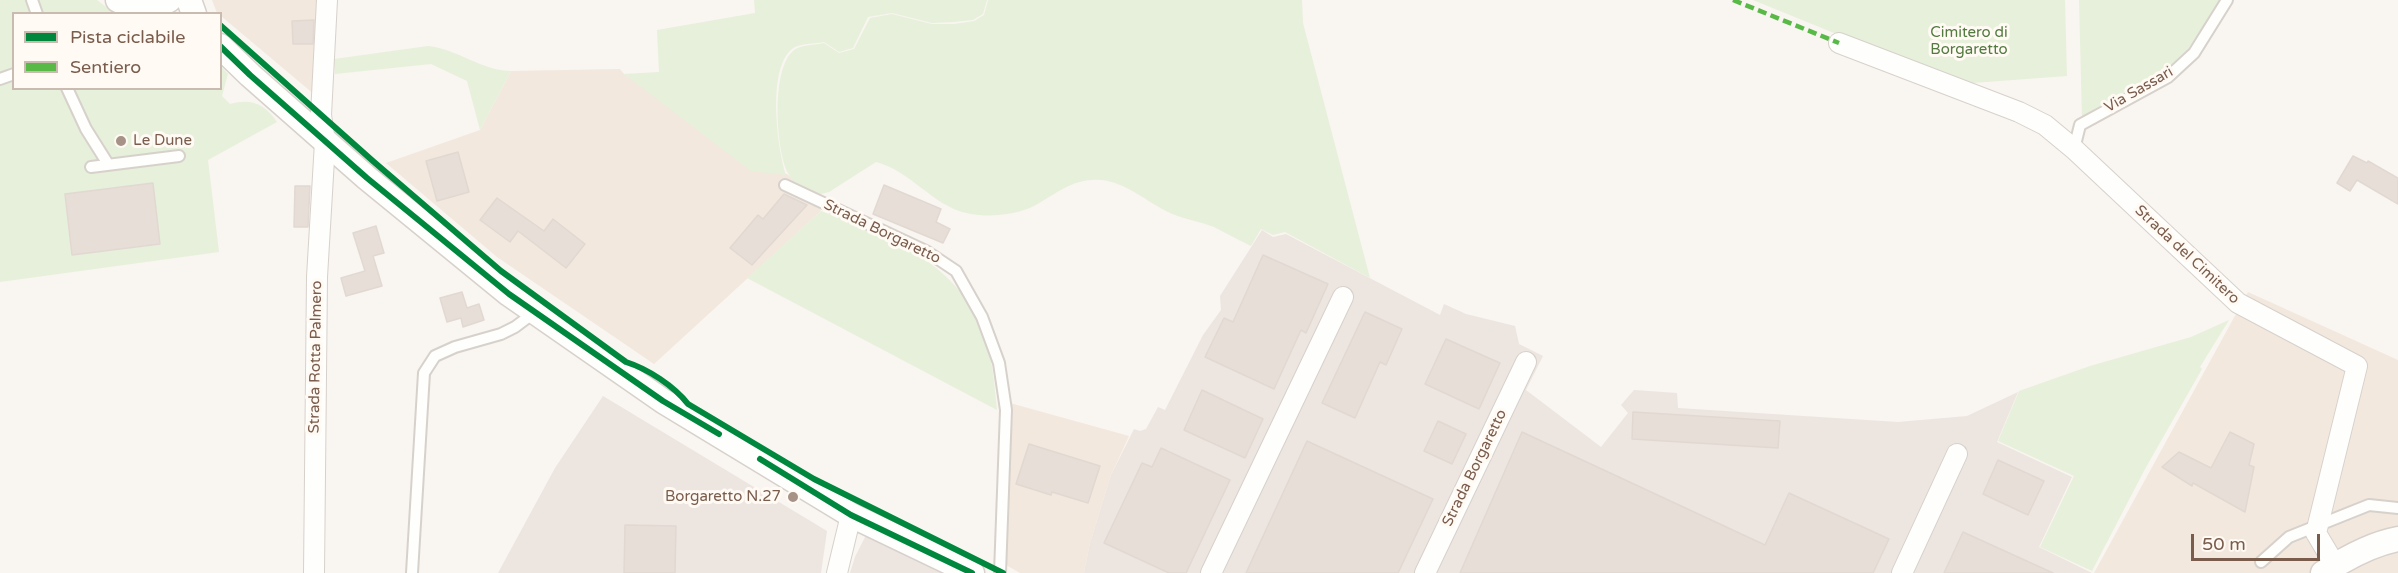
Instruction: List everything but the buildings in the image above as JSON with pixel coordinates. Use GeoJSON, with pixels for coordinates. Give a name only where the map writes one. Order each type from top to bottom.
{"type":"FeatureCollection","features":[{"type":"Feature","properties":{"kind":"street"},"geometry":{"type":"LineString","coordinates":[[118,0],[133,8],[169,6]]}},
{"type":"Feature","properties":{"kind":"street","name":"Strada Rotta Palmero"},"geometry":{"type":"LineString","coordinates":[[314,573],[317,277],[325,141],[321,115],[327,0]]}},
{"type":"Feature","properties":{"kind":"street","name":"Strada del Cimitero"},"geometry":{"type":"LineString","coordinates":[[1839,43],[2019,112],[2045,125],[2074,149],[2238,303],[2357,366],[2317,526]]}},
{"type":"Feature","properties":{"kind":"street"},"geometry":{"type":"LineString","coordinates":[[222,48],[325,141],[508,294],[663,401],[851,514],[972,573]]}},
{"type":"Feature","properties":{"kind":"street"},"geometry":{"type":"LineString","coordinates":[[1211,573],[1343,297]]}},
{"type":"Feature","properties":{"kind":"street","name":"Strada Borgaretto"},"geometry":{"type":"LineString","coordinates":[[1425,573],[1526,362]]}},
{"type":"Feature","properties":{"kind":"street"},"geometry":{"type":"LineString","coordinates":[[1902,573],[1957,454]]}},
{"type":"Feature","properties":{"kind":"street"},"geometry":{"type":"LineString","coordinates":[[837,573],[851,514]]}},
{"type":"Feature","properties":{"kind":"street"},"geometry":{"type":"LineString","coordinates":[[2317,526],[2316,533],[2329,569],[2383,542],[2398,538]]}},
{"type":"Feature","properties":{"kind":"lane","name":"Via Sassari"},"geometry":{"type":"LineString","coordinates":[[2074,149],[2080,124],[2168,77],[2194,53],[2228,0]]}},
{"type":"Feature","properties":{"kind":"lane"},"geometry":{"type":"LineString","coordinates":[[68,90],[86,129],[108,164]]}},
{"type":"Feature","properties":{"kind":"lane"},"geometry":{"type":"LineString","coordinates":[[91,167],[180,156]]}},
{"type":"Feature","properties":{"kind":"lane","name":"Strada Borgaretto"},"geometry":{"type":"LineString","coordinates":[[785,185],[926,250],[956,271],[977,308],[999,363],[1006,410],[1000,573]]}},
{"type":"Feature","properties":{"kind":"lane"},"geometry":{"type":"LineString","coordinates":[[412,573],[423,373],[435,356],[455,347],[501,334],[535,312]]}},
{"type":"Feature","properties":{"kind":"lane"},"geometry":{"type":"LineString","coordinates":[[2261,562],[2289,537],[2369,505],[2398,508]]}},
{"type":"Feature","properties":{"kind":"shaded area"},"geometry":{"type":"Polygon","coordinates":[[[212,0],[321,0],[315,95],[222,17],[222,12],[217,12],[212,0]]]}},
{"type":"Feature","properties":{"kind":"shaded area"},"geometry":{"type":"Polygon","coordinates":[[[620,69],[624,74],[775,173],[787,174],[813,196],[821,211],[654,364],[497,257],[386,163],[480,130],[511,71],[620,69]]]}},
{"type":"Feature","properties":{"kind":"shaded area"},"geometry":{"type":"Polygon","coordinates":[[[1262,230],[1273,237],[1286,234],[1440,315],[1444,304],[1466,314],[1515,326],[1519,344],[1543,356],[1526,390],[1601,447],[1628,413],[1621,405],[1634,390],[1677,393],[1678,408],[1898,422],[1967,416],[2018,392],[1997,442],[2072,477],[2039,547],[2092,573],[1084,573],[1090,543],[1111,475],[1134,429],[1140,431],[1146,429],[1158,407],[1165,410],[1203,335],[1221,310],[1220,296],[1262,230]]]}},
{"type":"Feature","properties":{"kind":"shaded area"},"geometry":{"type":"Polygon","coordinates":[[[2248,292],[2398,360],[2398,573],[2094,573],[2248,292]]]}},
{"type":"Feature","properties":{"kind":"shaded area"},"geometry":{"type":"Polygon","coordinates":[[[603,396],[827,531],[821,573],[498,573],[555,468],[603,396]]]}},
{"type":"Feature","properties":{"kind":"shaded area"},"geometry":{"type":"Polygon","coordinates":[[[1010,403],[1129,436],[1111,475],[1090,543],[1084,573],[1020,573],[1006,565],[1010,403]]]}},
{"type":"Feature","properties":{"kind":"shaded area"},"geometry":{"type":"Polygon","coordinates":[[[867,533],[950,573],[850,573],[867,533]]]}},
{"type":"Feature","properties":{"kind":"green space","name":"Le Dune"},"geometry":{"type":"Polygon","coordinates":[[[0,0],[97,0],[113,12],[12,12],[12,90],[222,90],[222,67],[228,74],[222,96],[230,104],[251,102],[257,104],[268,111],[277,122],[208,160],[219,252],[0,282],[0,0]]]}},
{"type":"Feature","properties":{"kind":"green space"},"geometry":{"type":"Polygon","coordinates":[[[754,0],[987,0],[983,14],[973,20],[932,23],[892,13],[868,17],[853,48],[839,52],[824,42],[792,49],[784,59],[779,73],[776,109],[777,128],[786,175],[751,171],[624,74],[659,72],[657,30],[755,13],[754,0]]]}},
{"type":"Feature","properties":{"kind":"green space"},"geometry":{"type":"Polygon","coordinates":[[[988,0],[1302,0],[1303,23],[1370,278],[1285,232],[1273,235],[1261,229],[1251,246],[1214,227],[1172,214],[1131,190],[1103,180],[1076,183],[1027,209],[1010,213],[974,215],[954,209],[889,166],[876,162],[829,192],[813,196],[792,179],[783,160],[780,145],[778,109],[781,74],[793,51],[803,46],[824,43],[839,53],[854,49],[870,18],[892,14],[932,24],[974,21],[984,15],[988,0]]]}},
{"type":"Feature","properties":{"kind":"green space","name":"Cimitero di Borgaretto"},"geometry":{"type":"Polygon","coordinates":[[[1753,0],[2065,0],[2067,76],[1959,84],[1753,0]]]}},
{"type":"Feature","properties":{"kind":"green space"},"geometry":{"type":"Polygon","coordinates":[[[2079,0],[2221,0],[2188,49],[2166,69],[2091,111],[2082,119],[2079,0]]]}},
{"type":"Feature","properties":{"kind":"green space"},"geometry":{"type":"Polygon","coordinates":[[[428,46],[450,51],[490,68],[511,71],[480,130],[467,81],[431,64],[335,74],[334,59],[428,46]]]}},
{"type":"Feature","properties":{"kind":"green space"},"geometry":{"type":"Polygon","coordinates":[[[821,211],[890,239],[912,251],[951,281],[966,299],[979,321],[987,342],[997,410],[747,278],[821,211]]]}},
{"type":"Feature","properties":{"kind":"green space"},"geometry":{"type":"Polygon","coordinates":[[[2229,320],[2200,367],[2202,369],[2145,469],[2092,571],[2040,547],[2074,476],[1998,441],[2019,391],[2090,366],[2191,337],[2229,320]]]}},
{"type":"Feature","properties":{"kind":"marked path"},"geometry":{"type":"LineString","coordinates":[[1733,0],[1839,43]]}},
{"type":"Feature","properties":{"kind":"cycle path"},"geometry":{"type":"LineString","coordinates":[[222,27],[501,271],[626,362],[652,374],[676,391],[688,404],[814,479],[1003,573]]}},
{"type":"Feature","properties":{"kind":"cycle path"},"geometry":{"type":"LineString","coordinates":[[222,48],[367,178],[509,294],[663,401],[719,434]]}},
{"type":"Feature","properties":{"kind":"cycle path"},"geometry":{"type":"LineString","coordinates":[[760,459],[851,515],[972,573]]}},
{"type":"Feature","properties":{"kind":"place","name":"Le Dune"},"geometry":{"type":"Point","coordinates":[121,141]}},
{"type":"Feature","properties":{"kind":"place","name":"Borgaretto N.27"},"geometry":{"type":"Point","coordinates":[793,497]}}]}
